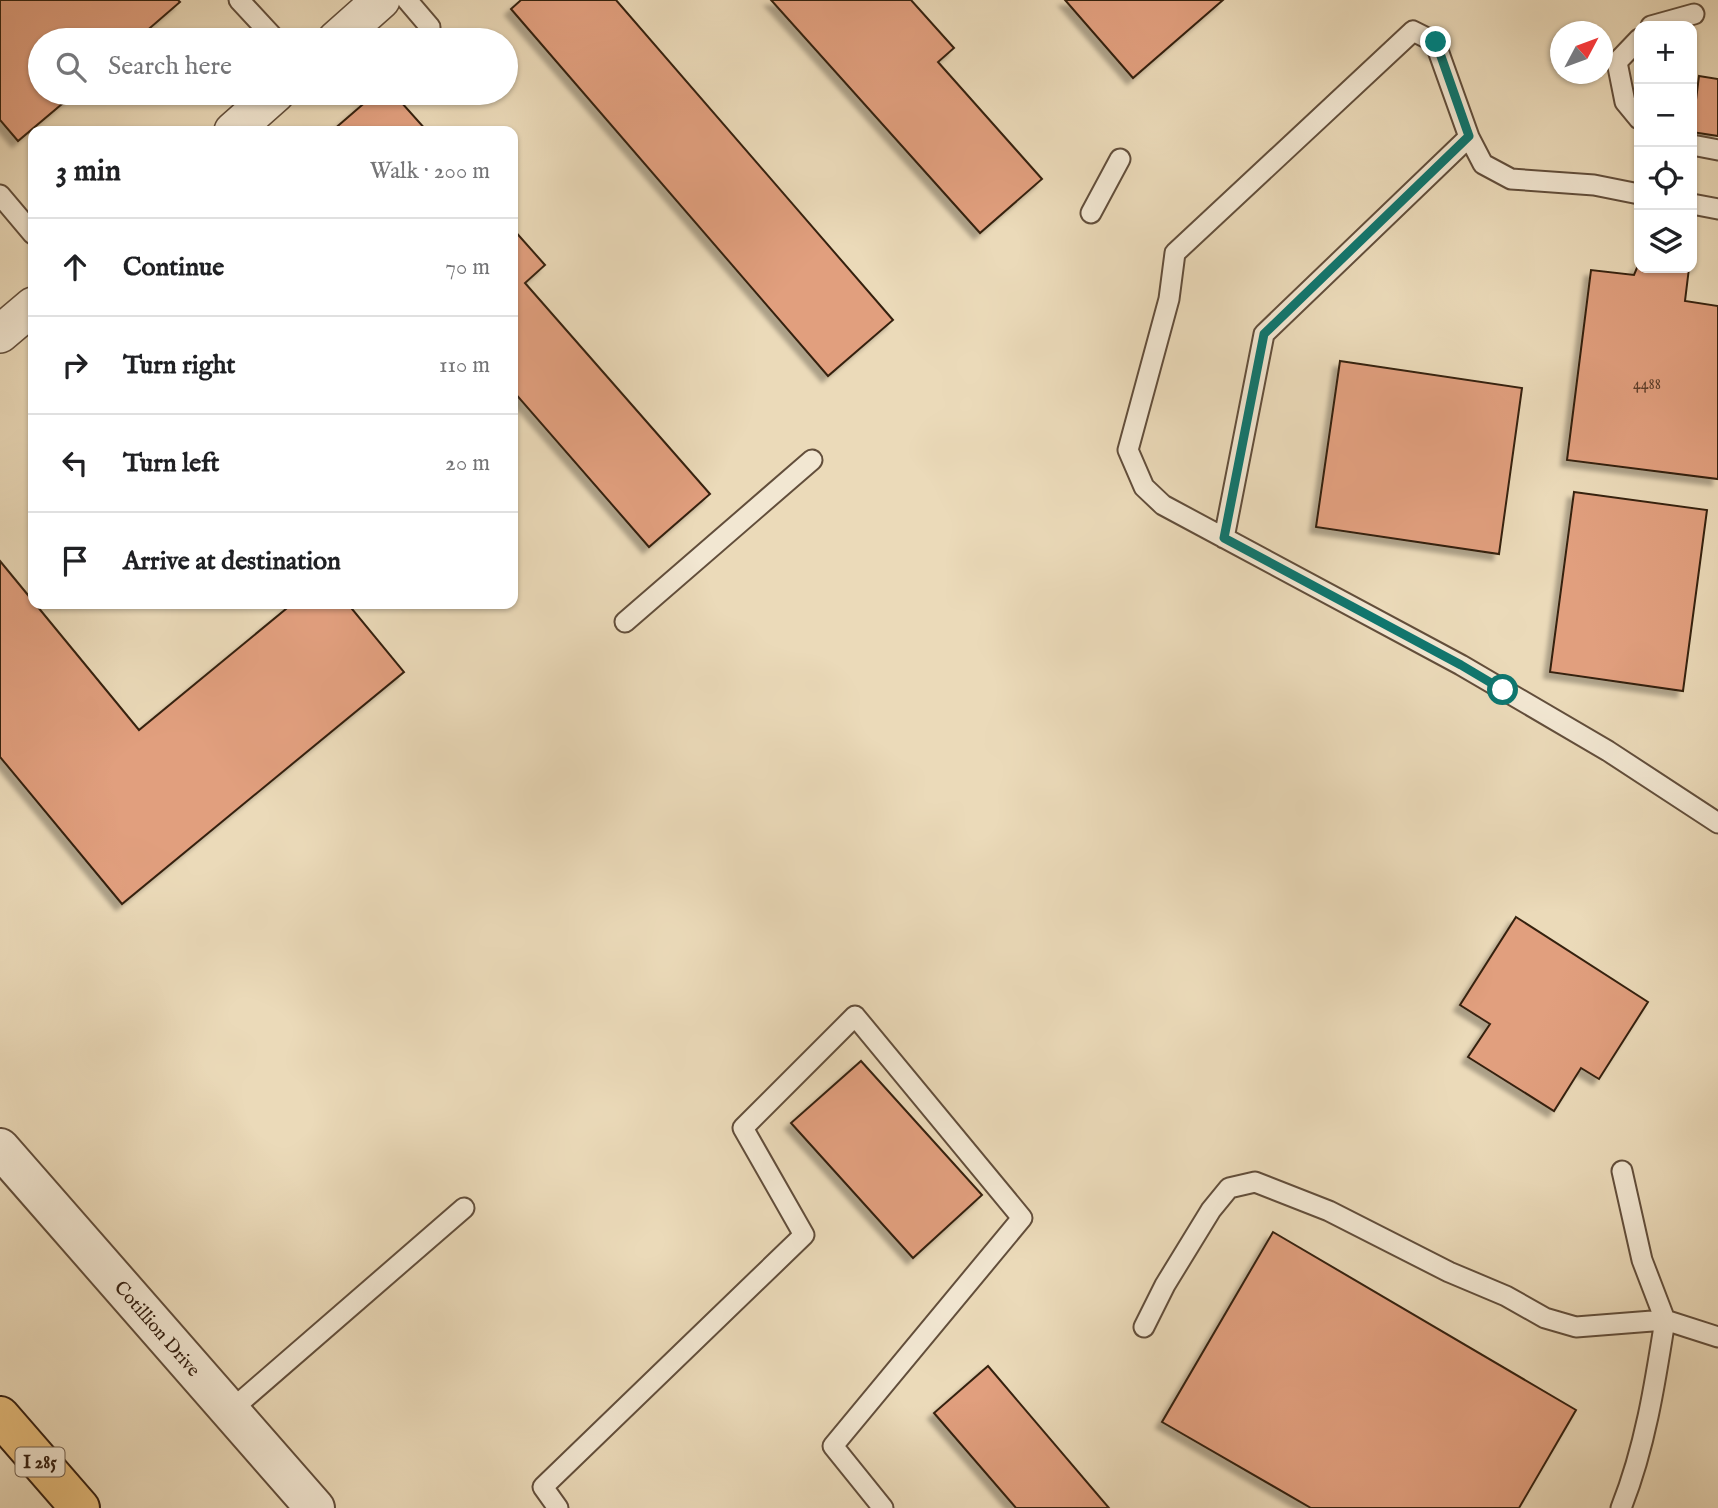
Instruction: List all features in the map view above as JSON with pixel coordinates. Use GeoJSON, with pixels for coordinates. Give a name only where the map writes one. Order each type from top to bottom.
{"type":"FeatureCollection","features":[{"type":"Feature","properties":{"kind":"highway","name":"I 285"},"geometry":{"type":"LineString","coordinates":[[0,1416],[80,1508]]}},
{"type":"Feature","properties":{"kind":"street"},"geometry":{"type":"LineString","coordinates":[[350,28],[381,0]]}},
{"type":"Feature","properties":{"kind":"street"},"geometry":{"type":"LineString","coordinates":[[239,126],[262,105]]}},
{"type":"Feature","properties":{"kind":"street"},"geometry":{"type":"LineString","coordinates":[[0,334],[28,310]]}},
{"type":"Feature","properties":{"kind":"street","name":"Cotillion Drive"},"geometry":{"type":"LineString","coordinates":[[0,1148],[315,1508]]}},
{"type":"Feature","properties":{"kind":"lane"},"geometry":{"type":"LineString","coordinates":[[239,0],[265,28]]}},
{"type":"Feature","properties":{"kind":"lane"},"geometry":{"type":"LineString","coordinates":[[407,0],[430,27]]}},
{"type":"Feature","properties":{"kind":"lane"},"geometry":{"type":"LineString","coordinates":[[1669,21],[1694,14]]}},
{"type":"Feature","properties":{"kind":"lane"},"geometry":{"type":"LineString","coordinates":[[1634,193],[1594,185],[1511,179],[1483,164],[1469,136],[1436,42],[1413,31],[1175,253],[1169,299],[1128,450],[1144,487],[1163,505],[1461,665],[1608,751],[1718,823]]}},
{"type":"Feature","properties":{"kind":"lane"},"geometry":{"type":"LineString","coordinates":[[1634,44],[1617,62],[1625,102],[1634,113]]}},
{"type":"Feature","properties":{"kind":"lane"},"geometry":{"type":"LineString","coordinates":[[1224,538],[1264,334],[1469,136]]}},
{"type":"Feature","properties":{"kind":"lane"},"geometry":{"type":"LineString","coordinates":[[1697,146],[1718,150]]}},
{"type":"Feature","properties":{"kind":"lane"},"geometry":{"type":"LineString","coordinates":[[1091,213],[1120,159]]}},
{"type":"Feature","properties":{"kind":"lane"},"geometry":{"type":"LineString","coordinates":[[0,195],[28,228]]}},
{"type":"Feature","properties":{"kind":"lane"},"geometry":{"type":"LineString","coordinates":[[1697,205],[1718,209]]}},
{"type":"Feature","properties":{"kind":"lane"},"geometry":{"type":"LineString","coordinates":[[625,622],[812,460]]}},
{"type":"Feature","properties":{"kind":"lane"},"geometry":{"type":"LineString","coordinates":[[558,1508],[543,1487],[804,1235],[743,1128],[855,1016],[1022,1218],[833,1446],[883,1508]]}},
{"type":"Feature","properties":{"kind":"lane"},"geometry":{"type":"LineString","coordinates":[[1621,1508],[1633,1478],[1654,1390],[1665,1320],[1642,1261],[1622,1171]]}},
{"type":"Feature","properties":{"kind":"lane"},"geometry":{"type":"LineString","coordinates":[[1144,1327],[1165,1285],[1211,1210],[1229,1188],[1255,1182],[1329,1211],[1449,1272],[1506,1296],[1545,1318],[1576,1327],[1665,1320],[1718,1337]]}},
{"type":"Feature","properties":{"kind":"lane"},"geometry":{"type":"LineString","coordinates":[[230,1411],[464,1208]]}},
{"type":"Feature","properties":{"kind":"building"},"geometry":{"type":"Polygon","coordinates":[[[0,0],[180,2],[150,28],[28,28],[28,105],[61,105],[36,126],[28,126],[28,133],[18,141],[0,120],[0,0]]]}},
{"type":"Feature","properties":{"kind":"building"},"geometry":{"type":"Polygon","coordinates":[[[521,0],[616,0],[893,320],[828,376],[511,9],[521,0]]]}},
{"type":"Feature","properties":{"kind":"building"},"geometry":{"type":"Polygon","coordinates":[[[771,0],[911,0],[954,48],[938,62],[1042,179],[980,233],[771,0]]]}},
{"type":"Feature","properties":{"kind":"building"},"geometry":{"type":"Polygon","coordinates":[[[1065,0],[1223,0],[1133,78],[1065,0]]]}},
{"type":"Feature","properties":{"kind":"building"},"geometry":{"type":"Polygon","coordinates":[[[1699,76],[1718,79],[1718,136],[1697,133],[1699,76]]]}},
{"type":"Feature","properties":{"kind":"building"},"geometry":{"type":"Polygon","coordinates":[[[362,105],[404,105],[423,126],[338,126],[362,105]]]}},
{"type":"Feature","properties":{"kind":"building"},"geometry":{"type":"Polygon","coordinates":[[[518,235],[545,265],[525,283],[710,494],[649,547],[518,397],[518,235]]]}},
{"type":"Feature","properties":{"kind":"building"},"geometry":{"type":"Polygon","coordinates":[[[1591,270],[1634,275],[1688,273],[1685,301],[1718,306],[1718,479],[1567,460],[1591,270]]]}},
{"type":"Feature","properties":{"kind":"building"},"geometry":{"type":"Polygon","coordinates":[[[1340,361],[1522,388],[1499,554],[1316,527],[1340,361]]]}},
{"type":"Feature","properties":{"kind":"building"},"geometry":{"type":"Polygon","coordinates":[[[1574,492],[1707,510],[1683,691],[1550,672],[1574,492]]]}},
{"type":"Feature","properties":{"kind":"building"},"geometry":{"type":"Polygon","coordinates":[[[0,561],[28,595],[28,609],[39,609],[139,730],[286,609],[352,609],[404,672],[122,904],[0,757],[0,561]]]}},
{"type":"Feature","properties":{"kind":"building"},"geometry":{"type":"Polygon","coordinates":[[[1516,917],[1648,1002],[1599,1079],[1581,1068],[1554,1111],[1468,1057],[1490,1024],[1460,1005],[1516,917]]]}},
{"type":"Feature","properties":{"kind":"building"},"geometry":{"type":"Polygon","coordinates":[[[861,1061],[982,1195],[913,1258],[791,1123],[861,1061]]]}},
{"type":"Feature","properties":{"kind":"building"},"geometry":{"type":"Polygon","coordinates":[[[1273,1232],[1576,1410],[1519,1508],[1311,1508],[1162,1422],[1273,1232]]]}},
{"type":"Feature","properties":{"kind":"building"},"geometry":{"type":"Polygon","coordinates":[[[988,1366],[1109,1508],[1016,1508],[934,1413],[988,1366]]]}},
{"type":"Feature","properties":{"kind":"route"},"geometry":{"type":"LineString","coordinates":[[1436,42],[1469,136],[1264,334],[1224,538],[1503,690]]}}]}
